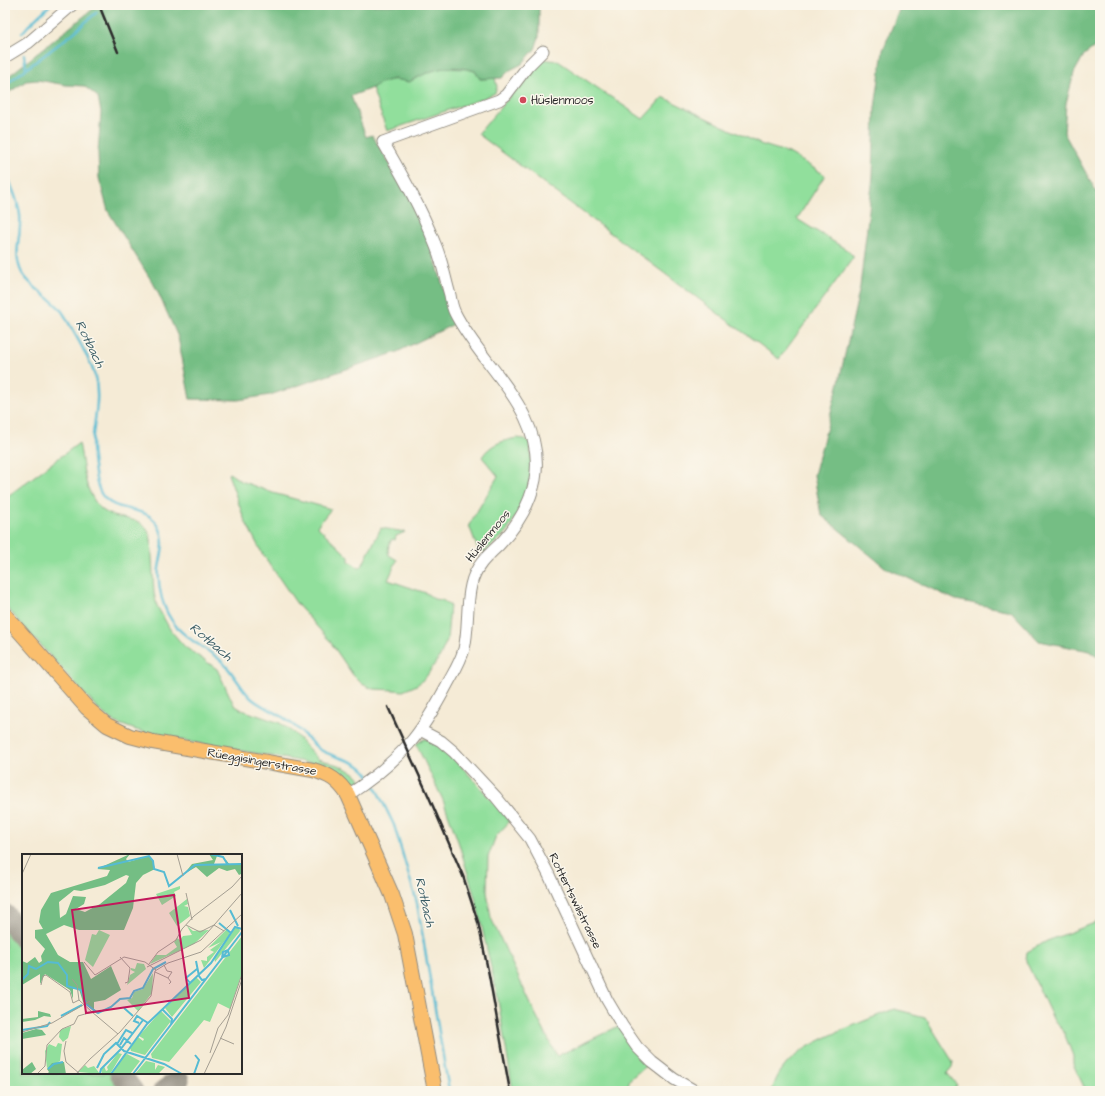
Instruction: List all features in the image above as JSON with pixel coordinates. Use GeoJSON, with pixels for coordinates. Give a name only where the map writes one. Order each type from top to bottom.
{"type":"FeatureCollection","features":[{"type":"Feature","properties":{"kind":"main road","name":"Rüeggisingerstrasse"},"geometry":{"type":"LineString","coordinates":[[5,615],[87,708],[107,725],[130,736],[153,742],[313,770],[325,774],[340,784],[348,795],[392,895],[405,934],[435,1091]]}},
{"type":"Feature","properties":{"kind":"street"},"geometry":{"type":"LineString","coordinates":[[5,56],[28,43],[72,5]]}},
{"type":"Feature","properties":{"kind":"street","name":"Hüslenmoos"},"geometry":{"type":"LineString","coordinates":[[348,795],[379,772],[408,744],[420,730],[443,692],[462,657],[465,647],[469,595],[472,581],[478,567],[516,525],[527,506],[535,478],[536,457],[533,439],[527,420],[517,402],[466,332],[454,311],[436,245],[416,202],[383,142],[499,100],[506,95],[528,66],[543,52]]}},
{"type":"Feature","properties":{"kind":"street","name":"Rottertswilstrasse"},"geometry":{"type":"LineString","coordinates":[[420,730],[441,741],[454,752],[496,797],[530,839],[548,873],[607,1000],[623,1027],[637,1047],[652,1062],[674,1079],[695,1091]]}},
{"type":"Feature","properties":{"kind":"green space"},"geometry":{"type":"Polygon","coordinates":[[[98,5],[539,5],[539,37],[535,49],[522,64],[510,70],[502,78],[480,79],[475,71],[449,68],[433,71],[409,82],[394,79],[382,82],[372,88],[351,96],[366,137],[372,135],[412,200],[428,235],[454,324],[397,352],[270,395],[238,400],[190,399],[178,337],[156,288],[108,211],[99,178],[98,152],[101,112],[98,97],[84,86],[66,85],[38,80],[26,81],[5,95],[5,79],[98,5]]]}},
{"type":"Feature","properties":{"kind":"green space"},"geometry":{"type":"Polygon","coordinates":[[[901,5],[1100,5],[1100,45],[1096,46],[1084,55],[1074,73],[1066,103],[1064,133],[1097,193],[1100,202],[1100,658],[1090,651],[1039,641],[1011,611],[956,600],[886,568],[821,515],[814,475],[838,386],[860,287],[873,176],[875,108],[883,50],[901,5]]]}},
{"type":"Feature","properties":{"kind":"green space"},"geometry":{"type":"Polygon","coordinates":[[[542,59],[558,61],[643,119],[663,97],[760,144],[789,153],[825,175],[797,219],[847,250],[853,258],[779,359],[478,134],[535,65],[542,59]]]}},
{"type":"Feature","properties":{"kind":"green space"},"geometry":{"type":"Polygon","coordinates":[[[441,68],[467,69],[475,71],[480,79],[495,78],[497,87],[495,93],[387,131],[372,88],[389,80],[409,82],[427,72],[441,68]]]}},
{"type":"Feature","properties":{"kind":"green space"},"geometry":{"type":"Polygon","coordinates":[[[517,438],[530,442],[532,461],[527,498],[506,533],[483,553],[477,547],[469,525],[498,476],[482,457],[493,446],[506,440],[517,438]]]}},
{"type":"Feature","properties":{"kind":"green space"},"geometry":{"type":"Polygon","coordinates":[[[79,443],[84,472],[90,494],[97,504],[111,515],[138,522],[148,531],[151,539],[154,593],[157,606],[171,631],[185,647],[217,669],[234,705],[242,710],[280,723],[295,734],[318,759],[338,765],[353,772],[361,781],[351,781],[322,765],[163,737],[136,730],[114,722],[99,710],[5,606],[5,498],[79,443]]]}},
{"type":"Feature","properties":{"kind":"green space"},"geometry":{"type":"Polygon","coordinates":[[[229,473],[241,481],[273,493],[331,509],[317,526],[349,557],[349,561],[359,568],[362,566],[381,528],[405,532],[396,536],[395,540],[392,539],[389,545],[389,555],[397,560],[388,580],[426,593],[434,599],[442,600],[450,605],[447,640],[440,656],[426,677],[417,685],[403,691],[373,689],[362,684],[353,675],[329,640],[297,604],[262,553],[245,521],[228,474],[229,473]]]}},
{"type":"Feature","properties":{"kind":"green space"},"geometry":{"type":"Polygon","coordinates":[[[424,739],[428,739],[447,750],[510,821],[496,836],[488,857],[487,892],[491,918],[534,1011],[557,1056],[619,1026],[649,1063],[630,1079],[626,1091],[513,1091],[497,994],[476,901],[459,844],[443,800],[416,744],[424,739]]]}},
{"type":"Feature","properties":{"kind":"green space"},"geometry":{"type":"Polygon","coordinates":[[[1100,921],[1100,1091],[1086,1091],[1073,1064],[1073,1056],[1063,1030],[1054,1021],[1026,961],[1027,952],[1047,941],[1100,921]]]}},
{"type":"Feature","properties":{"kind":"green space"},"geometry":{"type":"Polygon","coordinates":[[[5,924],[22,948],[22,1074],[114,1074],[126,1091],[5,1091],[5,924]]]}},
{"type":"Feature","properties":{"kind":"green space"},"geometry":{"type":"Polygon","coordinates":[[[894,1009],[925,1017],[953,1062],[952,1067],[947,1073],[957,1085],[953,1091],[772,1091],[776,1079],[783,1068],[791,1059],[811,1045],[894,1009]]]}},
{"type":"Feature","properties":{"kind":"waterway"},"geometry":{"type":"LineString","coordinates":[[22,33],[50,5]]}},
{"type":"Feature","properties":{"kind":"waterway","name":"Rotbach"},"geometry":{"type":"LineString","coordinates":[[5,85],[72,34],[97,12]]}},
{"type":"Feature","properties":{"kind":"waterway"},"geometry":{"type":"LineString","coordinates":[[24,55],[26,69]]}},
{"type":"Feature","properties":{"kind":"waterway","name":"Rotbach"},"geometry":{"type":"LineString","coordinates":[[5,171],[19,209],[20,222],[18,259],[22,273],[31,284],[62,312],[84,351],[95,376],[97,385],[97,403],[92,449],[95,476],[98,487],[102,495],[108,501],[124,508],[148,515],[155,521],[160,529],[163,544],[159,568],[159,583],[164,606],[171,620],[186,636],[224,663],[251,698],[284,718],[319,749],[359,765],[369,776]]}},
{"type":"Feature","properties":{"kind":"waterway","name":"Rotbach"},"geometry":{"type":"LineString","coordinates":[[373,782],[394,825],[417,903],[449,1091]]}},
{"type":"Feature","properties":{"kind":"taxiway"},"geometry":{"type":"LineString","coordinates":[[5,914],[22,938]]}},
{"type":"Feature","properties":{"kind":"taxiway"},"geometry":{"type":"LineString","coordinates":[[121,1074],[133,1091]]}},
{"type":"Feature","properties":{"kind":"taxiway"},"geometry":{"type":"LineString","coordinates":[[163,1091],[179,1080]]}},
{"type":"Feature","properties":{"kind":"railway"},"geometry":{"type":"LineString","coordinates":[[99,5],[118,52]]}},
{"type":"Feature","properties":{"kind":"railway"},"geometry":{"type":"LineString","coordinates":[[388,707],[463,876],[478,922],[510,1091]]}},
{"type":"Feature","properties":{"kind":"place","name":"Hüslenmoos"},"geometry":{"type":"Point","coordinates":[523,100]}}]}
